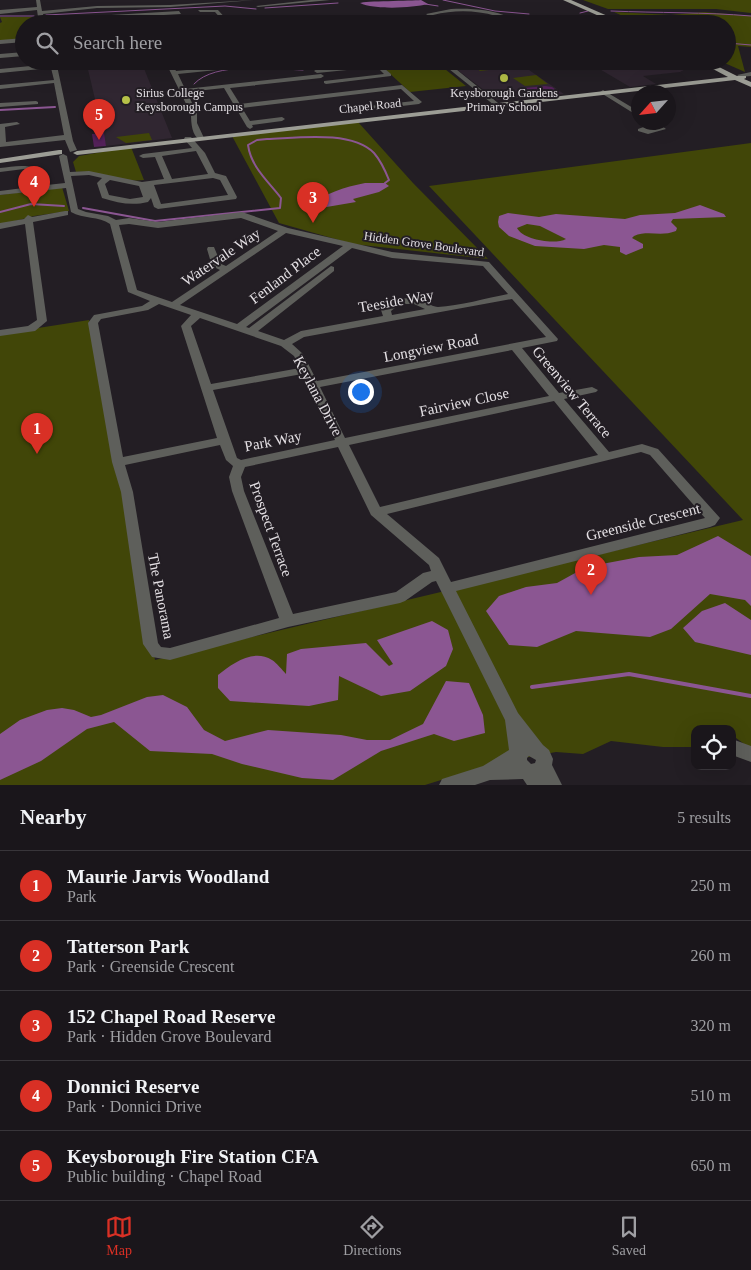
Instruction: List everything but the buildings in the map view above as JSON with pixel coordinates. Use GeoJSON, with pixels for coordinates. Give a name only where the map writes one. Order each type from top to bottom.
{"type":"FeatureCollection","features":[{"type":"Feature","properties":{"kind":"main road"},"geometry":{"type":"LineString","coordinates":[[566,0],[602,15]]}},
{"type":"Feature","properties":{"kind":"main road"},"geometry":{"type":"LineString","coordinates":[[578,0],[614,15]]}},
{"type":"Feature","properties":{"kind":"main road"},"geometry":{"type":"LineString","coordinates":[[718,70],[741,77],[751,86]]}},
{"type":"Feature","properties":{"kind":"main road"},"geometry":{"type":"LineString","coordinates":[[728,70],[741,77],[751,86]]}},
{"type":"Feature","properties":{"kind":"main road"},"geometry":{"type":"LineString","coordinates":[[711,79],[722,72]]}},
{"type":"Feature","properties":{"kind":"main road","name":"Chapel Road"},"geometry":{"type":"LineString","coordinates":[[669,85],[741,77]]}},
{"type":"Feature","properties":{"kind":"main road","name":"Chapel Road"},"geometry":{"type":"LineString","coordinates":[[673,85],[741,77]]}},
{"type":"Feature","properties":{"kind":"main road","name":"Chapel Road"},"geometry":{"type":"LineString","coordinates":[[62,154],[631,90]]}},
{"type":"Feature","properties":{"kind":"main road"},"geometry":{"type":"LineString","coordinates":[[0,161],[62,154]]}},
{"type":"Feature","properties":{"kind":"street"},"geometry":{"type":"LineString","coordinates":[[38,0],[41,15]]}},
{"type":"Feature","properties":{"kind":"street"},"geometry":{"type":"LineString","coordinates":[[54,0],[59,0]]}},
{"type":"Feature","properties":{"kind":"street"},"geometry":{"type":"LineString","coordinates":[[0,12],[121,3],[201,4],[252,0],[266,15]]}},
{"type":"Feature","properties":{"kind":"street"},"geometry":{"type":"LineString","coordinates":[[258,6],[298,1],[328,0]]}},
{"type":"Feature","properties":{"kind":"street"},"geometry":{"type":"LineString","coordinates":[[430,15],[429,14],[471,10],[499,15]]}},
{"type":"Feature","properties":{"kind":"street"},"geometry":{"type":"LineString","coordinates":[[192,12],[216,11],[220,15]]}},
{"type":"Feature","properties":{"kind":"street"},"geometry":{"type":"LineString","coordinates":[[178,15],[183,12]]}},
{"type":"Feature","properties":{"kind":"street"},"geometry":{"type":"LineString","coordinates":[[0,42],[15,41]]}},
{"type":"Feature","properties":{"kind":"street"},"geometry":{"type":"LineString","coordinates":[[0,56],[15,55]]}},
{"type":"Feature","properties":{"kind":"street"},"geometry":{"type":"LineString","coordinates":[[0,71],[15,69]]}},
{"type":"Feature","properties":{"kind":"street"},"geometry":{"type":"LineString","coordinates":[[54,70],[69,139],[75,152],[69,159],[67,171]]}},
{"type":"Feature","properties":{"kind":"street"},"geometry":{"type":"LineString","coordinates":[[172,70],[194,114],[194,123],[200,138]]}},
{"type":"Feature","properties":{"kind":"street"},"geometry":{"type":"LineString","coordinates":[[174,74],[209,70]]}},
{"type":"Feature","properties":{"kind":"street"},"geometry":{"type":"LineString","coordinates":[[315,70],[359,120]]}},
{"type":"Feature","properties":{"kind":"street"},"geometry":{"type":"LineString","coordinates":[[321,76],[352,70]]}},
{"type":"Feature","properties":{"kind":"street"},"geometry":{"type":"LineString","coordinates":[[182,91],[321,76],[389,75],[384,70]]}},
{"type":"Feature","properties":{"kind":"street"},"geometry":{"type":"LineString","coordinates":[[453,70],[496,104]]}},
{"type":"Feature","properties":{"kind":"street"},"geometry":{"type":"LineString","coordinates":[[0,87],[57,81]]}},
{"type":"Feature","properties":{"kind":"street"},"geometry":{"type":"LineString","coordinates":[[261,82],[272,99]]}},
{"type":"Feature","properties":{"kind":"street"},"geometry":{"type":"LineString","coordinates":[[226,86],[249,125],[282,119]]}},
{"type":"Feature","properties":{"kind":"street"},"geometry":{"type":"LineString","coordinates":[[239,109],[272,99],[344,102],[419,102],[402,87],[344,102]]}},
{"type":"Feature","properties":{"kind":"street"},"geometry":{"type":"LineString","coordinates":[[603,92],[631,110]]}},
{"type":"Feature","properties":{"kind":"street"},"geometry":{"type":"LineString","coordinates":[[0,105],[36,102]]}},
{"type":"Feature","properties":{"kind":"street"},"geometry":{"type":"LineString","coordinates":[[18,123],[0,126],[2,128],[1,145],[69,139]]}},
{"type":"Feature","properties":{"kind":"street"},"geometry":{"type":"LineString","coordinates":[[69,139],[62,154],[76,212],[107,218],[114,223]]}},
{"type":"Feature","properties":{"kind":"street"},"geometry":{"type":"LineString","coordinates":[[188,139],[198,150],[212,175]]}},
{"type":"Feature","properties":{"kind":"street"},"geometry":{"type":"LineString","coordinates":[[143,156],[198,150]]}},
{"type":"Feature","properties":{"kind":"street"},"geometry":{"type":"LineString","coordinates":[[158,154],[168,182]]}},
{"type":"Feature","properties":{"kind":"street"},"geometry":{"type":"LineString","coordinates":[[0,170],[30,168],[43,176],[44,188]]}},
{"type":"Feature","properties":{"kind":"street"},"geometry":{"type":"LineString","coordinates":[[67,171],[89,173],[146,184],[212,175],[223,178],[233,197],[158,207],[146,184]]}},
{"type":"Feature","properties":{"kind":"street"},"geometry":{"type":"LineString","coordinates":[[107,178],[102,183],[105,196],[134,202],[145,200],[147,197],[146,184]]}},
{"type":"Feature","properties":{"kind":"street"},"geometry":{"type":"LineString","coordinates":[[0,193],[69,185]]}},
{"type":"Feature","properties":{"kind":"street"},"geometry":{"type":"LineString","coordinates":[[0,226],[28,218],[65,213]]}},
{"type":"Feature","properties":{"kind":"street","name":"Hidden Grove Boulevard"},"geometry":{"type":"LineString","coordinates":[[114,223],[129,221],[158,224],[242,215],[285,230],[392,255],[486,264],[553,339]]}},
{"type":"Feature","properties":{"kind":"street"},"geometry":{"type":"LineString","coordinates":[[0,333],[31,329],[42,321],[28,218]]}},
{"type":"Feature","properties":{"kind":"street","name":"Keylana Drive"},"geometry":{"type":"LineString","coordinates":[[114,223],[133,292],[285,344],[298,354],[315,385],[376,512],[430,557],[512,718],[528,767],[553,785]]}},
{"type":"Feature","properties":{"kind":"street","name":"Watervale Way"},"geometry":{"type":"LineString","coordinates":[[172,306],[285,230]]}},
{"type":"Feature","properties":{"kind":"street","name":"Fenland Place"},"geometry":{"type":"LineString","coordinates":[[238,328],[354,247]]}},
{"type":"Feature","properties":{"kind":"street","name":"Fenland Place"},"geometry":{"type":"LineString","coordinates":[[251,332],[354,247]]}},
{"type":"Feature","properties":{"kind":"street"},"geometry":{"type":"LineString","coordinates":[[211,249],[217,266],[227,269]]}},
{"type":"Feature","properties":{"kind":"street","name":"Teeside Way"},"geometry":{"type":"LineString","coordinates":[[285,344],[301,334],[514,296]]}},
{"type":"Feature","properties":{"kind":"street","name":"The Panorama"},"geometry":{"type":"LineString","coordinates":[[158,301],[145,308],[98,317],[93,323],[118,462],[127,492],[152,644],[157,653],[170,654],[288,621],[400,597],[428,577],[440,575]]}},
{"type":"Feature","properties":{"kind":"street","name":"Prospect Terrace"},"geometry":{"type":"LineString","coordinates":[[198,314],[186,326],[224,440],[232,460],[240,464],[235,477],[238,491],[288,621]]}},
{"type":"Feature","properties":{"kind":"street","name":"Longview Road"},"geometry":{"type":"LineString","coordinates":[[315,385],[553,339]]}},
{"type":"Feature","properties":{"kind":"street","name":"Greenview Terrace"},"geometry":{"type":"LineString","coordinates":[[514,347],[606,457]]}},
{"type":"Feature","properties":{"kind":"street"},"geometry":{"type":"LineString","coordinates":[[207,388],[307,370]]}},
{"type":"Feature","properties":{"kind":"street","name":"Fairview Close"},"geometry":{"type":"LineString","coordinates":[[342,443],[592,390]]}},
{"type":"Feature","properties":{"kind":"street"},"geometry":{"type":"LineString","coordinates":[[118,462],[224,440]]}},
{"type":"Feature","properties":{"kind":"street","name":"Park Way"},"geometry":{"type":"LineString","coordinates":[[240,464],[342,443]]}},
{"type":"Feature","properties":{"kind":"street","name":"Greenside Crescent"},"geometry":{"type":"LineString","coordinates":[[376,512],[642,448],[654,452],[713,518],[710,522],[447,588]]}},
{"type":"Feature","properties":{"kind":"street","name":"Keylana Drive"},"geometry":{"type":"LineString","coordinates":[[512,718],[536,749],[527,748],[528,767]]}},
{"type":"Feature","properties":{"kind":"street"},"geometry":{"type":"LineString","coordinates":[[736,748],[751,754]]}},
{"type":"Feature","properties":{"kind":"street"},"geometry":{"type":"LineString","coordinates":[[448,785],[488,773],[528,767]]}},
{"type":"Feature","properties":{"kind":"shaded area"},"geometry":{"type":"Polygon","coordinates":[[[421,0],[428,4],[394,8],[375,7],[360,3],[370,2],[421,0]]]}},
{"type":"Feature","properties":{"kind":"shaded area","name":"Sirius College Keysborough Campus"},"geometry":{"type":"Polygon","coordinates":[[[88,70],[145,70],[172,138],[106,146],[88,70]]]}},
{"type":"Feature","properties":{"kind":"shaded area","name":"Keysborough Gardens Primary School"},"geometry":{"type":"Polygon","coordinates":[[[458,70],[529,70],[564,94],[497,100],[458,70]]]}},
{"type":"Feature","properties":{"kind":"shaded area"},"geometry":{"type":"Polygon","coordinates":[[[601,70],[684,70],[643,76],[656,84],[631,85],[631,87],[601,70]]]}},
{"type":"Feature","properties":{"kind":"shaded area"},"geometry":{"type":"Polygon","coordinates":[[[365,183],[385,183],[389,186],[379,192],[353,199],[356,202],[309,210],[307,206],[335,192],[365,183]]]}},
{"type":"Feature","properties":{"kind":"shaded area"},"geometry":{"type":"Polygon","coordinates":[[[700,205],[724,214],[726,217],[673,219],[671,222],[677,228],[676,231],[634,236],[632,238],[643,244],[643,248],[626,255],[620,252],[620,247],[604,245],[584,249],[535,246],[509,236],[499,227],[498,222],[499,216],[508,213],[539,217],[556,214],[625,219],[640,215],[675,213],[700,205]],[[527,224],[517,228],[526,236],[540,240],[555,242],[566,239],[540,226],[527,224]]]}},
{"type":"Feature","properties":{"kind":"shaded area"},"geometry":{"type":"Polygon","coordinates":[[[718,536],[751,556],[751,606],[745,600],[710,594],[671,629],[650,637],[576,631],[537,647],[509,645],[486,611],[499,596],[526,587],[557,583],[586,567],[639,557],[677,555],[718,536]]]}},
{"type":"Feature","properties":{"kind":"shaded area"},"geometry":{"type":"Polygon","coordinates":[[[725,603],[751,620],[751,655],[695,642],[683,628],[702,611],[725,603]]]}},
{"type":"Feature","properties":{"kind":"shaded area"},"geometry":{"type":"Polygon","coordinates":[[[432,621],[448,630],[453,649],[446,666],[410,691],[381,696],[339,676],[338,700],[309,706],[230,701],[218,688],[218,675],[236,662],[250,657],[258,656],[272,660],[286,674],[287,654],[301,649],[366,643],[389,666],[393,664],[377,640],[432,621]]]}},
{"type":"Feature","properties":{"kind":"shaded area"},"geometry":{"type":"Polygon","coordinates":[[[446,681],[469,683],[483,715],[485,733],[454,741],[434,734],[381,751],[333,780],[302,778],[242,764],[212,754],[150,751],[114,722],[87,729],[41,761],[0,780],[0,734],[20,720],[47,710],[62,708],[74,710],[91,717],[147,697],[163,695],[187,707],[204,730],[225,741],[268,730],[341,735],[367,740],[390,740],[423,724],[446,681]]]}},
{"type":"Feature","properties":{"kind":"green space"},"geometry":{"type":"Polygon","coordinates":[[[583,0],[751,0],[751,13],[716,9],[608,9],[583,0]]]}},
{"type":"Feature","properties":{"kind":"green space"},"geometry":{"type":"Polygon","coordinates":[[[614,12],[671,15],[620,15],[614,12]]]}},
{"type":"Feature","properties":{"kind":"green space"},"geometry":{"type":"Polygon","coordinates":[[[705,12],[751,16],[751,47],[738,46],[745,72],[736,68],[736,15],[671,15],[705,12]]]}},
{"type":"Feature","properties":{"kind":"green space"},"geometry":{"type":"Polygon","coordinates":[[[0,17],[15,17],[15,40],[0,41],[0,23],[2,22],[0,17]]]}},
{"type":"Feature","properties":{"kind":"green space"},"geometry":{"type":"Polygon","coordinates":[[[386,70],[446,70],[466,86],[410,92],[386,70]]]}},
{"type":"Feature","properties":{"kind":"green space"},"geometry":{"type":"Polygon","coordinates":[[[536,75],[548,84],[525,86],[513,78],[536,75]]]}},
{"type":"Feature","properties":{"kind":"green space"},"geometry":{"type":"Polygon","coordinates":[[[358,122],[413,183],[488,259],[353,244],[279,223],[232,136],[358,122]]]}},
{"type":"Feature","properties":{"kind":"green space"},"geometry":{"type":"Polygon","coordinates":[[[149,133],[152,140],[126,143],[116,137],[149,133]]]}},
{"type":"Feature","properties":{"kind":"green space"},"geometry":{"type":"Polygon","coordinates":[[[751,143],[751,749],[736,738],[736,725],[691,725],[691,747],[663,747],[611,741],[583,754],[556,752],[496,763],[425,785],[0,785],[0,334],[89,320],[155,660],[743,520],[429,186],[751,143]]]}},
{"type":"Feature","properties":{"kind":"green space"},"geometry":{"type":"Polygon","coordinates":[[[131,147],[144,180],[126,180],[93,173],[76,172],[73,162],[79,156],[131,147]]]}},
{"type":"Feature","properties":{"kind":"green space"},"geometry":{"type":"Polygon","coordinates":[[[62,187],[69,211],[34,216],[0,225],[0,195],[62,187]]]}},
{"type":"Feature","properties":{"kind":"waterway"},"geometry":{"type":"LineString","coordinates":[[443,0],[495,11],[529,14]]}},
{"type":"Feature","properties":{"kind":"waterway"},"geometry":{"type":"LineString","coordinates":[[265,8],[338,3]]}},
{"type":"Feature","properties":{"kind":"waterway"},"geometry":{"type":"LineString","coordinates":[[425,4],[438,6]]}},
{"type":"Feature","properties":{"kind":"waterway"},"geometry":{"type":"LineString","coordinates":[[46,15],[225,6],[256,9]]}},
{"type":"Feature","properties":{"kind":"waterway"},"geometry":{"type":"LineString","coordinates":[[580,13],[588,11]]}},
{"type":"Feature","properties":{"kind":"waterway"},"geometry":{"type":"LineString","coordinates":[[611,11],[733,15]]}},
{"type":"Feature","properties":{"kind":"waterway"},"geometry":{"type":"LineString","coordinates":[[736,15],[751,16]]}},
{"type":"Feature","properties":{"kind":"waterway"},"geometry":{"type":"LineString","coordinates":[[0,16],[15,16]]}},
{"type":"Feature","properties":{"kind":"waterway"},"geometry":{"type":"LineString","coordinates":[[736,44],[751,45]]}},
{"type":"Feature","properties":{"kind":"waterway"},"geometry":{"type":"LineString","coordinates":[[194,84],[204,77],[225,70]]}},
{"type":"Feature","properties":{"kind":"waterway"},"geometry":{"type":"LineString","coordinates":[[0,110],[55,107]]}},
{"type":"Feature","properties":{"kind":"waterway"},"geometry":{"type":"LineString","coordinates":[[83,208],[155,221],[280,208],[281,198],[256,167],[248,145],[257,140],[267,139],[323,137],[352,141],[374,153],[383,166],[389,180],[385,183]]}},
{"type":"Feature","properties":{"kind":"waterway"},"geometry":{"type":"LineString","coordinates":[[0,212],[31,204],[64,206]]}},
{"type":"Feature","properties":{"kind":"waterway"},"geometry":{"type":"LineString","coordinates":[[532,687],[629,674],[751,696]]}},
{"type":"Feature","properties":{"kind":"place","name":"Keysborough Gardens Primary School"},"geometry":{"type":"Point","coordinates":[504,78]}},
{"type":"Feature","properties":{"kind":"place","name":"Sirius College Keysborough Campus"},"geometry":{"type":"Point","coordinates":[126,100]}},
{"type":"Feature","properties":{"kind":"place","name":"Keysborough Fire Station CFA"},"geometry":{"type":"Point","coordinates":[99,140]}},
{"type":"Feature","properties":{"kind":"place","name":"Donnici Reserve"},"geometry":{"type":"Point","coordinates":[34,207]}},
{"type":"Feature","properties":{"kind":"place","name":"152 Chapel Road Reserve"},"geometry":{"type":"Point","coordinates":[313,223]}},
{"type":"Feature","properties":{"kind":"place","name":"Maurie Jarvis Woodland"},"geometry":{"type":"Point","coordinates":[37,454]}},
{"type":"Feature","properties":{"kind":"place","name":"Tatterson Park"},"geometry":{"type":"Point","coordinates":[591,595]}}]}
